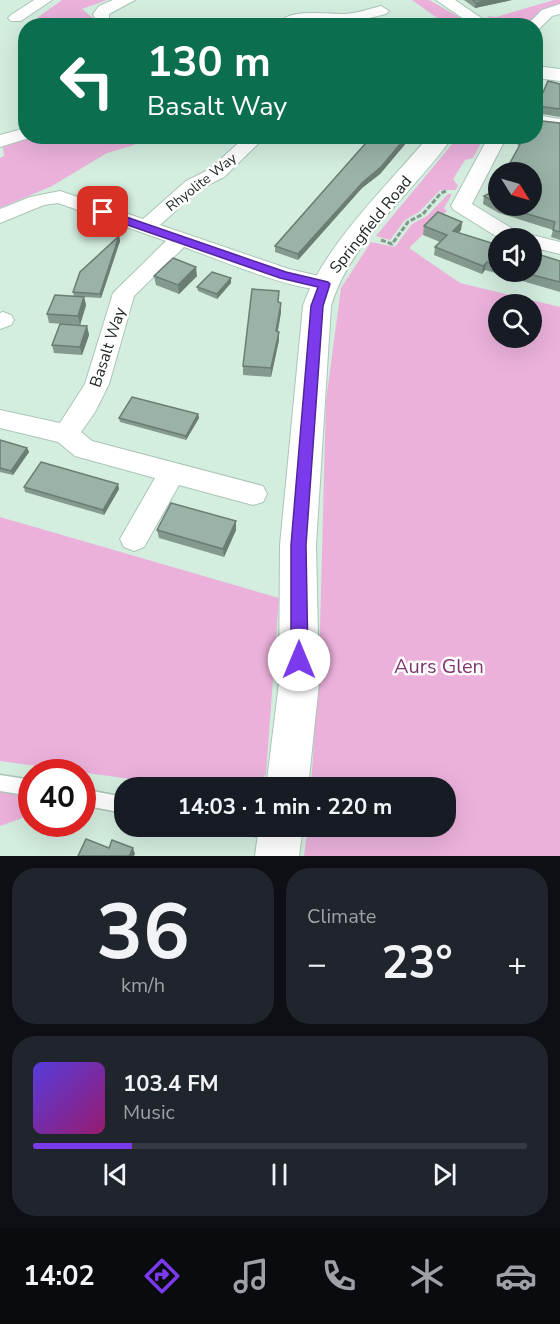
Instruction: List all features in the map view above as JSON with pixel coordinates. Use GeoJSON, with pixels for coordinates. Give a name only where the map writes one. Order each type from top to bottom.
{"type":"FeatureCollection","features":[{"type":"Feature","properties":{"kind":"street"},"geometry":{"type":"LineString","coordinates":[[18,19],[16,18],[44,0]]}},
{"type":"Feature","properties":{"kind":"street"},"geometry":{"type":"LineString","coordinates":[[101,18],[100,14],[104,9],[127,0]]}},
{"type":"Feature","properties":{"kind":"street"},"geometry":{"type":"LineString","coordinates":[[444,0],[473,18]]}},
{"type":"Feature","properties":{"kind":"street"},"geometry":{"type":"LineString","coordinates":[[542,18],[547,13],[560,9]]}},
{"type":"Feature","properties":{"kind":"street"},"geometry":{"type":"LineString","coordinates":[[352,18],[381,11]]}},
{"type":"Feature","properties":{"kind":"street"},"geometry":{"type":"LineString","coordinates":[[304,18],[324,16],[334,18]]}},
{"type":"Feature","properties":{"kind":"street"},"geometry":{"type":"LineString","coordinates":[[543,73],[560,75]]}},
{"type":"Feature","properties":{"kind":"street"},"geometry":{"type":"LineString","coordinates":[[543,121],[560,124]]}},
{"type":"Feature","properties":{"kind":"street"},"geometry":{"type":"LineString","coordinates":[[0,141],[18,135]]}},
{"type":"Feature","properties":{"kind":"street","name":"Rhyolite Way"},"geometry":{"type":"LineString","coordinates":[[146,228],[193,185],[217,173],[248,144]]}},
{"type":"Feature","properties":{"kind":"street","name":"Springfield Road"},"geometry":{"type":"LineString","coordinates":[[288,777],[300,683],[298,545],[317,306],[324,284],[341,256],[435,144]]}},
{"type":"Feature","properties":{"kind":"street"},"geometry":{"type":"LineString","coordinates":[[494,144],[461,206],[497,228]]}},
{"type":"Feature","properties":{"kind":"street"},"geometry":{"type":"LineString","coordinates":[[0,217],[31,202],[47,197],[60,197],[284,275],[324,284]]}},
{"type":"Feature","properties":{"kind":"street","name":"Basalt Way"},"geometry":{"type":"LineString","coordinates":[[66,434],[86,406],[97,384],[124,293],[180,240]]}},
{"type":"Feature","properties":{"kind":"street"},"geometry":{"type":"LineString","coordinates":[[542,244],[560,248]]}},
{"type":"Feature","properties":{"kind":"street"},"geometry":{"type":"LineString","coordinates":[[0,419],[66,434],[84,449],[253,494]]}},
{"type":"Feature","properties":{"kind":"street"},"geometry":{"type":"LineString","coordinates":[[134,539],[172,472]]}},
{"type":"Feature","properties":{"kind":"lane"},"geometry":{"type":"LineString","coordinates":[[0,783],[18,786]]}},
{"type":"Feature","properties":{"kind":"lane"},"geometry":{"type":"LineString","coordinates":[[96,800],[114,803]]}},
{"type":"Feature","properties":{"kind":"path"},"geometry":{"type":"LineString","coordinates":[[360,235],[392,244],[408,222],[423,214],[441,193],[446,191],[467,195]]}},
{"type":"Feature","properties":{"kind":"green space"},"geometry":{"type":"Polygon","coordinates":[[[62,0],[107,0],[82,9],[93,18],[37,18],[62,0]]]}},
{"type":"Feature","properties":{"kind":"green space"},"geometry":{"type":"Polygon","coordinates":[[[412,0],[429,0],[461,18],[437,18],[412,0]]]}},
{"type":"Feature","properties":{"kind":"green space"},"geometry":{"type":"Polygon","coordinates":[[[560,0],[560,7],[540,13],[534,18],[489,18],[487,16],[496,17],[560,0]]]}},
{"type":"Feature","properties":{"kind":"green space"},"geometry":{"type":"Polygon","coordinates":[[[18,141],[18,144],[135,144],[107,153],[52,186],[0,208],[0,158],[4,156],[3,147],[18,141]]]}},
{"type":"Feature","properties":{"kind":"green space"},"geometry":{"type":"Polygon","coordinates":[[[452,144],[480,144],[473,158],[465,160],[453,179],[458,186],[455,190],[440,190],[419,212],[405,220],[390,240],[376,236],[452,144]]]}},
{"type":"Feature","properties":{"kind":"green space","name":"Aurs Glen"},"geometry":{"type":"Polygon","coordinates":[[[448,194],[452,194],[444,208],[447,211],[409,248],[460,283],[506,294],[488,294],[488,348],[542,348],[542,303],[560,307],[560,856],[304,856],[307,837],[456,837],[456,777],[312,777],[319,666],[326,401],[341,288],[371,242],[395,247],[412,224],[427,216],[448,194]]]}},
{"type":"Feature","properties":{"kind":"green space"},"geometry":{"type":"Polygon","coordinates":[[[0,517],[279,598],[266,774],[263,777],[116,777],[96,774],[96,759],[18,759],[18,763],[0,761],[0,517]]]}},
{"type":"Feature","properties":{"kind":"green space"},"geometry":{"type":"Polygon","coordinates":[[[0,774],[18,781],[18,820],[0,826],[0,774]]]}},
{"type":"Feature","properties":{"kind":"building"},"geometry":{"type":"Polygon","coordinates":[[[548,81],[560,84],[560,109],[543,107],[543,92],[548,81]]]}},
{"type":"Feature","properties":{"kind":"building"},"geometry":{"type":"Polygon","coordinates":[[[543,121],[560,123],[560,232],[553,230],[555,222],[534,216],[542,216],[542,162],[510,162],[520,144],[543,144],[543,121]]]}},
{"type":"Feature","properties":{"kind":"building"},"geometry":{"type":"Polygon","coordinates":[[[365,144],[400,144],[298,254],[275,246],[365,144]]]}},
{"type":"Feature","properties":{"kind":"building"},"geometry":{"type":"Polygon","coordinates":[[[438,212],[462,222],[453,231],[488,242],[488,262],[483,266],[435,247],[447,235],[424,226],[438,212]]]}},
{"type":"Feature","properties":{"kind":"building"},"geometry":{"type":"Polygon","coordinates":[[[119,236],[100,294],[73,292],[80,272],[119,236]]]}},
{"type":"Feature","properties":{"kind":"building"},"geometry":{"type":"Polygon","coordinates":[[[542,255],[560,261],[560,282],[542,277],[542,255]]]}},
{"type":"Feature","properties":{"kind":"building"},"geometry":{"type":"Polygon","coordinates":[[[173,258],[196,267],[178,285],[154,276],[173,258]]]}},
{"type":"Feature","properties":{"kind":"building"},"geometry":{"type":"Polygon","coordinates":[[[212,272],[231,278],[217,294],[197,287],[212,272]]]}},
{"type":"Feature","properties":{"kind":"building"},"geometry":{"type":"Polygon","coordinates":[[[252,289],[279,291],[278,302],[281,303],[276,331],[279,332],[271,368],[243,366],[252,289]]]}},
{"type":"Feature","properties":{"kind":"building"},"geometry":{"type":"Polygon","coordinates":[[[55,295],[84,297],[78,316],[47,314],[55,295]]]}},
{"type":"Feature","properties":{"kind":"building"},"geometry":{"type":"Polygon","coordinates":[[[60,324],[87,326],[80,347],[52,345],[60,324]]]}},
{"type":"Feature","properties":{"kind":"building"},"geometry":{"type":"Polygon","coordinates":[[[132,397],[198,414],[186,436],[119,418],[132,397]]]}},
{"type":"Feature","properties":{"kind":"building"},"geometry":{"type":"Polygon","coordinates":[[[0,440],[27,448],[11,471],[0,468],[0,440]]]}},
{"type":"Feature","properties":{"kind":"building"},"geometry":{"type":"Polygon","coordinates":[[[41,462],[118,484],[103,510],[24,487],[41,462]]]}},
{"type":"Feature","properties":{"kind":"building"},"geometry":{"type":"Polygon","coordinates":[[[171,503],[236,521],[223,549],[157,530],[171,503]]]}},
{"type":"Feature","properties":{"kind":"building"},"geometry":{"type":"Polygon","coordinates":[[[86,839],[109,848],[112,840],[133,848],[129,856],[78,856],[86,839]]]}},
{"type":"Feature","properties":{"kind":"route"},"geometry":{"type":"LineString","coordinates":[[103,212],[284,275],[324,284],[317,306],[298,545],[299,660]]}}]}
